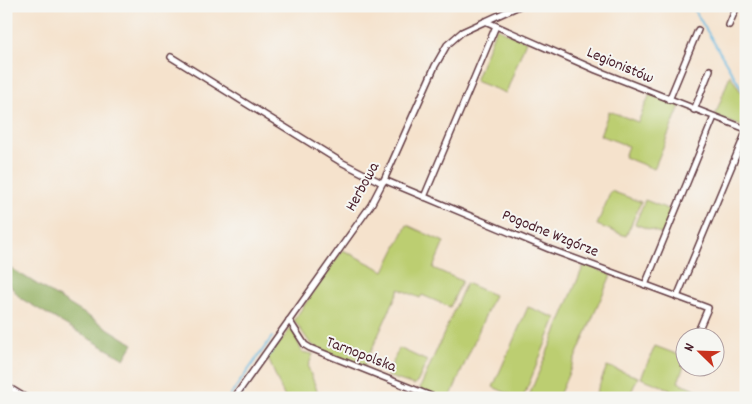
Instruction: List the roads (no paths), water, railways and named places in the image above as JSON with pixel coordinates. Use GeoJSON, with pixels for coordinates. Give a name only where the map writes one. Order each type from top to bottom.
{"type":"FeatureCollection","features":[{"type":"Feature","properties":{"kind":"street","name":"Herbowa"},"geometry":{"type":"LineString","coordinates":[[234,398],[367,210],[383,181],[441,54],[455,37],[519,6]]}},
{"type":"Feature","properties":{"kind":"street"},"geometry":{"type":"LineString","coordinates":[[728,25],[736,6]]}},
{"type":"Feature","properties":{"kind":"street","name":"Legionistów"},"geometry":{"type":"LineString","coordinates":[[485,21],[746,131]]}},
{"type":"Feature","properties":{"kind":"street"},"geometry":{"type":"LineString","coordinates":[[424,197],[496,26]]}},
{"type":"Feature","properties":{"kind":"street"},"geometry":{"type":"LineString","coordinates":[[669,100],[698,30]]}},
{"type":"Feature","properties":{"kind":"street","name":"Pogodne Wzgórze"},"geometry":{"type":"LineString","coordinates":[[171,57],[341,162],[549,249],[708,308],[700,326]]}},
{"type":"Feature","properties":{"kind":"street"},"geometry":{"type":"LineString","coordinates":[[694,110],[710,70]]}},
{"type":"Feature","properties":{"kind":"street"},"geometry":{"type":"LineString","coordinates":[[645,285],[714,117]]}},
{"type":"Feature","properties":{"kind":"street"},"geometry":{"type":"LineString","coordinates":[[677,297],[746,131]]}},
{"type":"Feature","properties":{"kind":"street","name":"Tarnopolska"},"geometry":{"type":"LineString","coordinates":[[290,320],[306,345],[310,348],[436,398]]}},
{"type":"Feature","properties":{"kind":"street"},"geometry":{"type":"LineString","coordinates":[[6,386],[26,398]]}},
{"type":"Feature","properties":{"kind":"waterway"},"geometry":{"type":"LineString","coordinates":[[692,6],[746,96]]}},
{"type":"Feature","properties":{"kind":"waterway"},"geometry":{"type":"LineString","coordinates":[[229,397],[272,337]]}},
{"type":"Feature","properties":{"kind":"waterway"},"geometry":{"type":"LineString","coordinates":[[239,398],[280,340]]}}]}
